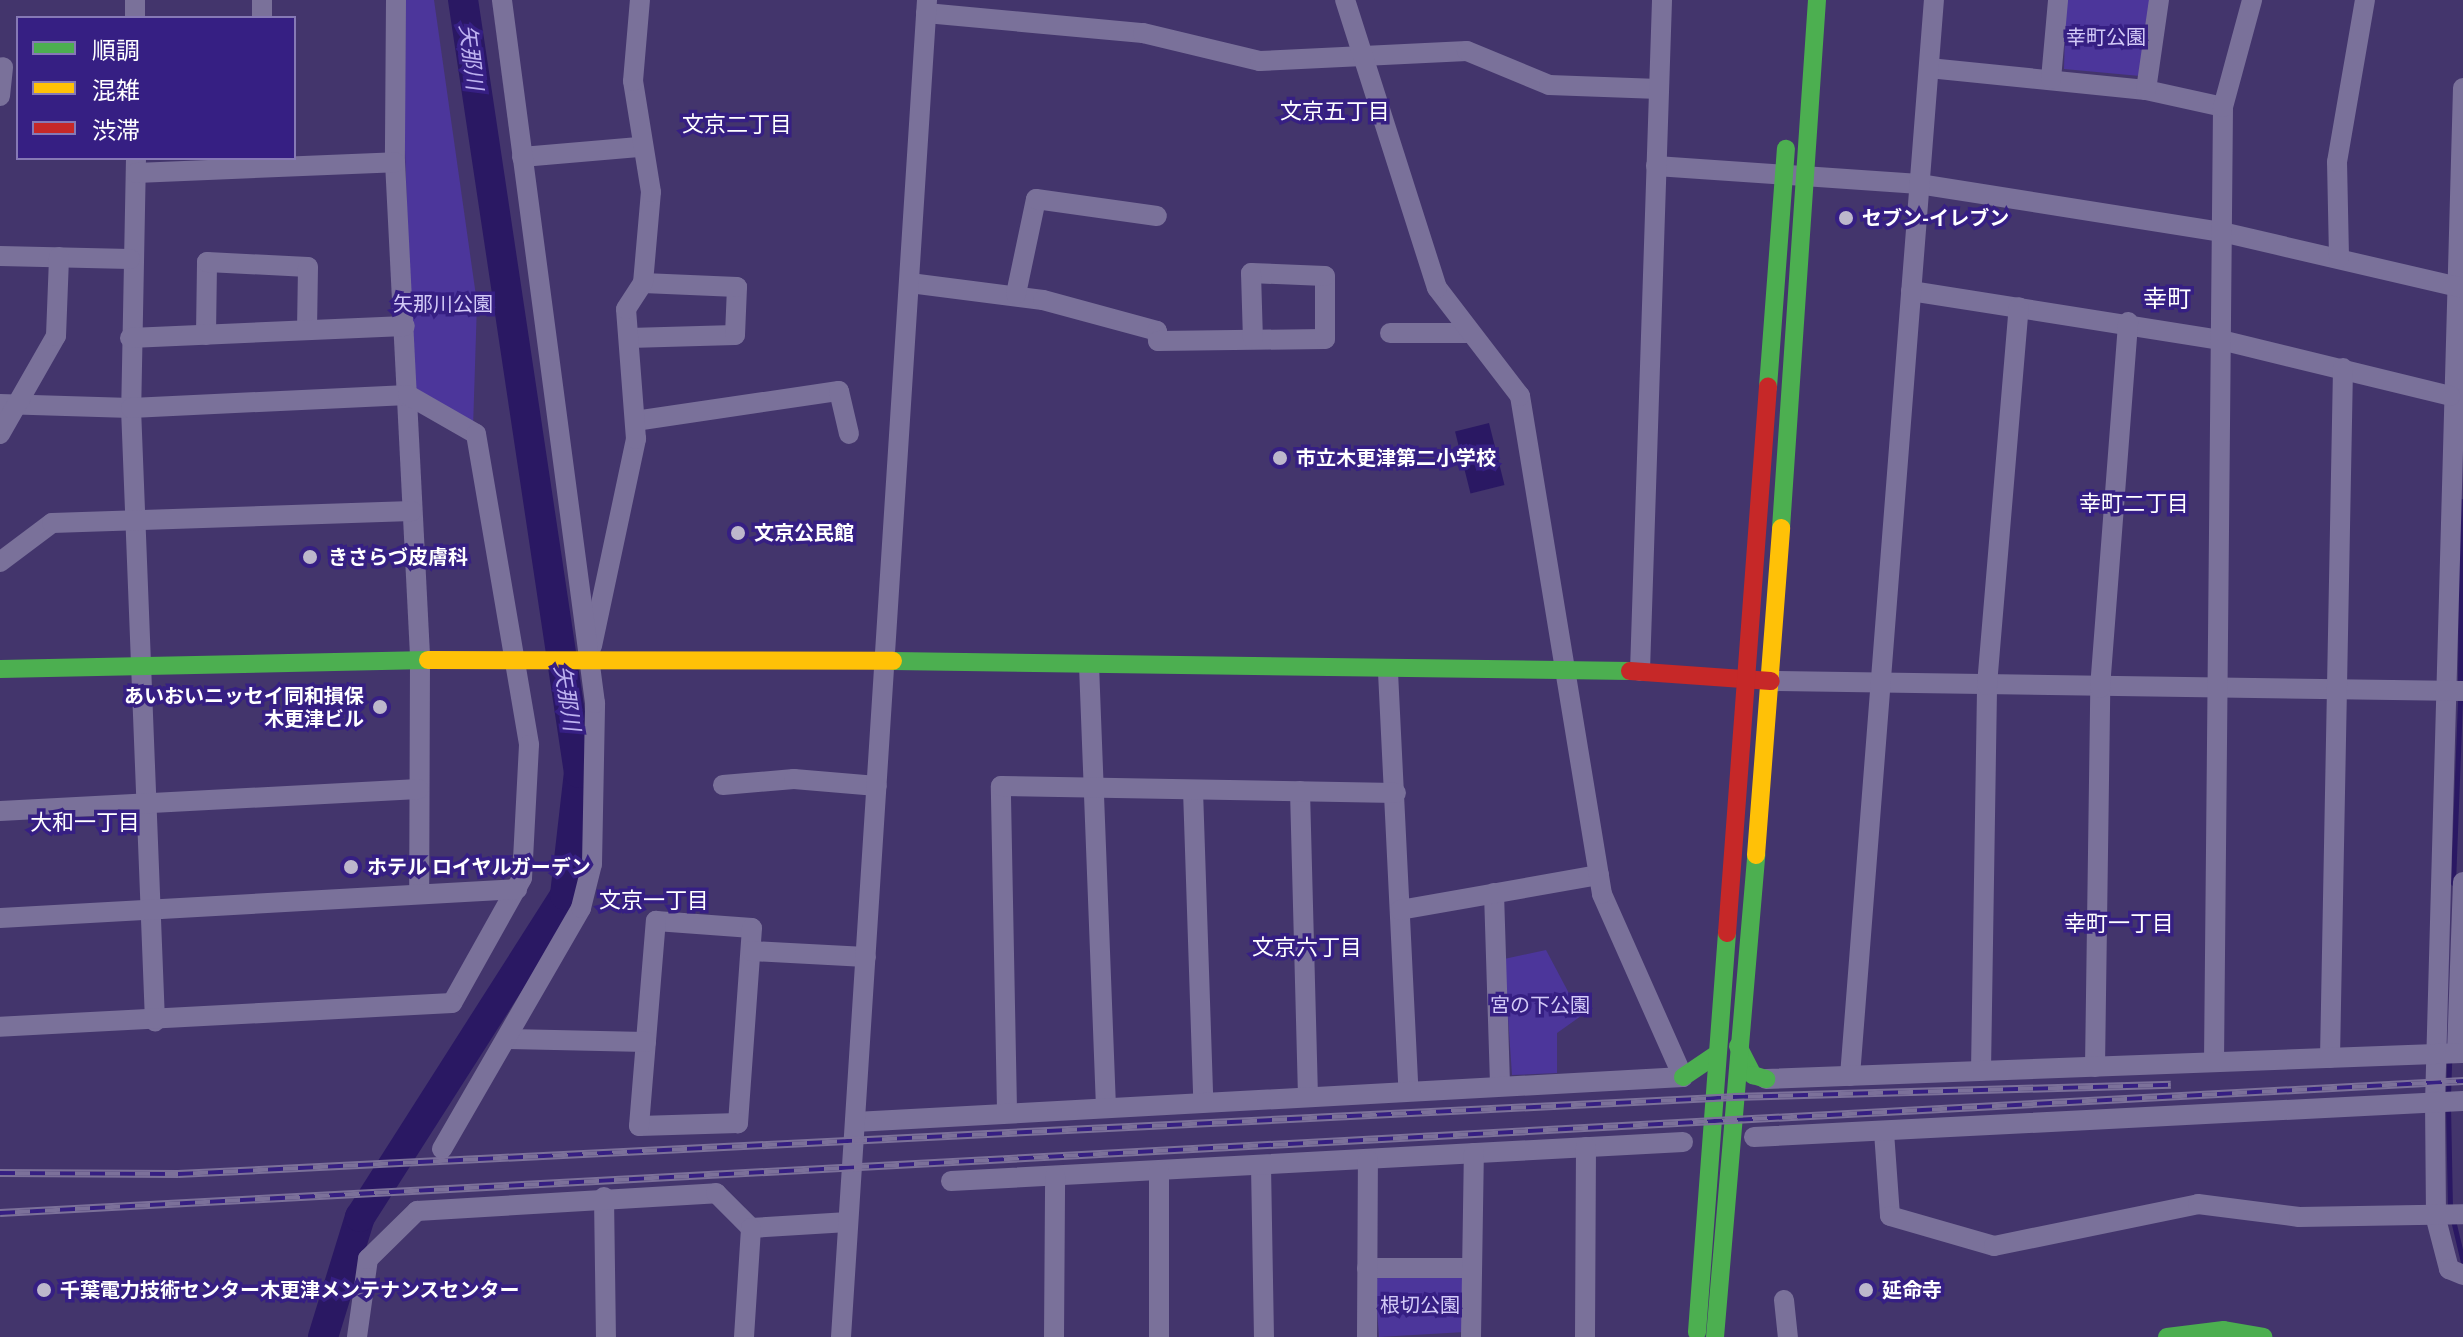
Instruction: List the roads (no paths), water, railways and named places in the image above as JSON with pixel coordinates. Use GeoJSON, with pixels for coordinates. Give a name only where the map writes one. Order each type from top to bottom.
{"type":"FeatureCollection","features":[{"type":"Feature","properties":{"kind":"street"},"geometry":{"type":"LineString","coordinates":[[396,0],[395,162],[420,659],[419,894]]}},
{"type":"Feature","properties":{"kind":"street"},"geometry":{"type":"LineString","coordinates":[[442,1149],[509,1039],[581,908],[592,864],[590,657],[502,0]]}},
{"type":"Feature","properties":{"kind":"street"},"geometry":{"type":"LineString","coordinates":[[590,657],[629,488],[635,421],[626,309],[643,283],[651,192],[650,164],[639,147],[633,81],[640,0]]}},
{"type":"Feature","properties":{"kind":"street"},"geometry":{"type":"LineString","coordinates":[[1345,0],[1366,56],[1437,288],[1467,333],[1520,396],[1599,875],[1683,1077]]}},
{"type":"Feature","properties":{"kind":"street"},"geometry":{"type":"LineString","coordinates":[[1640,671],[1662,0]]}},
{"type":"Feature","properties":{"kind":"street"},"geometry":{"type":"LineString","coordinates":[[1715,1337],[1771,681],[1793,177],[1797,0]]}},
{"type":"Feature","properties":{"kind":"street"},"geometry":{"type":"LineString","coordinates":[[1696,1337],[1743,675],[1793,177],[1817,0]]}},
{"type":"Feature","properties":{"kind":"street"},"geometry":{"type":"LineString","coordinates":[[1850,1076],[1934,0]]}},
{"type":"Feature","properties":{"kind":"street"},"geometry":{"type":"LineString","coordinates":[[2051,79],[2058,0]]}},
{"type":"Feature","properties":{"kind":"street"},"geometry":{"type":"LineString","coordinates":[[2146,90],[2159,0]]}},
{"type":"Feature","properties":{"kind":"street"},"geometry":{"type":"LineString","coordinates":[[2214,1062],[2223,107],[2252,0]]}},
{"type":"Feature","properties":{"kind":"street"},"geometry":{"type":"LineString","coordinates":[[2339,257],[2337,162],[2365,0]]}},
{"type":"Feature","properties":{"kind":"street"},"geometry":{"type":"LineString","coordinates":[[841,1337],[926,7],[1041,9],[1260,61],[1467,51],[1549,85],[1659,89]]}},
{"type":"Feature","properties":{"kind":"street"},"geometry":{"type":"LineString","coordinates":[[0,96],[7,67]]}},
{"type":"Feature","properties":{"kind":"street"},"geometry":{"type":"LineString","coordinates":[[1929,68],[2146,90],[2223,107]]}},
{"type":"Feature","properties":{"kind":"street"},"geometry":{"type":"LineString","coordinates":[[2452,1054],[2455,691],[2450,396],[2458,287],[2463,88]]}},
{"type":"Feature","properties":{"kind":"street"},"geometry":{"type":"LineString","coordinates":[[522,157],[639,147]]}},
{"type":"Feature","properties":{"kind":"street"},"geometry":{"type":"LineString","coordinates":[[155,1022],[147,666],[131,408],[130,259],[136,165],[395,162]]}},
{"type":"Feature","properties":{"kind":"street"},"geometry":{"type":"LineString","coordinates":[[1656,166],[1919,184],[2222,232],[2458,287]]}},
{"type":"Feature","properties":{"kind":"street"},"geometry":{"type":"LineString","coordinates":[[1016,294],[1036,199],[1157,216]]}},
{"type":"Feature","properties":{"kind":"street"},"geometry":{"type":"LineString","coordinates":[[0,256],[130,259]]}},
{"type":"Feature","properties":{"kind":"street"},"geometry":{"type":"LineString","coordinates":[[0,434],[6,407],[56,336],[59,257]]}},
{"type":"Feature","properties":{"kind":"street"},"geometry":{"type":"LineString","coordinates":[[206,335],[207,262],[308,267],[307,330]]}},
{"type":"Feature","properties":{"kind":"street"},"geometry":{"type":"LineString","coordinates":[[910,283],[1016,294],[1157,331],[1158,341],[1325,339],[1325,276],[1251,273],[1253,339]]}},
{"type":"Feature","properties":{"kind":"street"},"geometry":{"type":"LineString","coordinates":[[629,338],[735,335],[737,287],[643,283]]}},
{"type":"Feature","properties":{"kind":"street"},"geometry":{"type":"LineString","coordinates":[[1911,291],[2128,322],[2221,340],[2450,396]]}},
{"type":"Feature","properties":{"kind":"street"},"geometry":{"type":"LineString","coordinates":[[1981,1071],[1987,685],[2019,307]]}},
{"type":"Feature","properties":{"kind":"street"},"geometry":{"type":"LineString","coordinates":[[2095,1067],[2100,688],[2128,322]]}},
{"type":"Feature","properties":{"kind":"street"},"geometry":{"type":"LineString","coordinates":[[130,338],[405,326]]}},
{"type":"Feature","properties":{"kind":"street"},"geometry":{"type":"LineString","coordinates":[[1390,333],[1467,333]]}},
{"type":"Feature","properties":{"kind":"street"},"geometry":{"type":"LineString","coordinates":[[2330,1058],[2343,368]]}},
{"type":"Feature","properties":{"kind":"street"},"geometry":{"type":"LineString","coordinates":[[635,421],[839,391],[849,434]]}},
{"type":"Feature","properties":{"kind":"street"},"geometry":{"type":"LineString","coordinates":[[0,1027],[155,1022],[452,1003],[517,889],[529,745],[476,434],[408,395],[131,408],[6,407]]}},
{"type":"Feature","properties":{"kind":"street"},"geometry":{"type":"LineString","coordinates":[[0,562],[52,523],[412,511]]}},
{"type":"Feature","properties":{"kind":"street"},"geometry":{"type":"LineString","coordinates":[[0,669],[590,657],[1388,672],[1640,671],[1743,675],[1771,681],[1880,686],[2455,691]]}},
{"type":"Feature","properties":{"kind":"street"},"geometry":{"type":"LineString","coordinates":[[1089,665],[1106,1105]]}},
{"type":"Feature","properties":{"kind":"street"},"geometry":{"type":"LineString","coordinates":[[1388,672],[1408,1088]]}},
{"type":"Feature","properties":{"kind":"street"},"geometry":{"type":"LineString","coordinates":[[723,785],[794,779],[877,786]]}},
{"type":"Feature","properties":{"kind":"street"},"geometry":{"type":"LineString","coordinates":[[1007,1110],[1001,786],[1396,793]]}},
{"type":"Feature","properties":{"kind":"street"},"geometry":{"type":"LineString","coordinates":[[0,811],[418,789]]}},
{"type":"Feature","properties":{"kind":"street"},"geometry":{"type":"LineString","coordinates":[[1193,790],[1203,1098]]}},
{"type":"Feature","properties":{"kind":"street"},"geometry":{"type":"LineString","coordinates":[[1300,791],[1308,1093]]}},
{"type":"Feature","properties":{"kind":"street"},"geometry":{"type":"LineString","coordinates":[[1400,910],[1599,875]]}},
{"type":"Feature","properties":{"kind":"street"},"geometry":{"type":"LineString","coordinates":[[2463,882],[2452,1054],[2435,1101],[2436,1219],[2449,1269],[2463,1275]]}},
{"type":"Feature","properties":{"kind":"street"},"geometry":{"type":"LineString","coordinates":[[0,918],[517,889]]}},
{"type":"Feature","properties":{"kind":"street"},"geometry":{"type":"LineString","coordinates":[[1494,893],[1500,1083]]}},
{"type":"Feature","properties":{"kind":"street"},"geometry":{"type":"LineString","coordinates":[[656,921],[752,928],[738,1123],[639,1126],[646,1042],[656,921]]}},
{"type":"Feature","properties":{"kind":"street"},"geometry":{"type":"LineString","coordinates":[[751,951],[866,957]]}},
{"type":"Feature","properties":{"kind":"street"},"geometry":{"type":"LineString","coordinates":[[509,1039],[646,1042]]}},
{"type":"Feature","properties":{"kind":"street"},"geometry":{"type":"LineString","coordinates":[[1738,1046],[1753,1075],[1766,1079],[2452,1054]]}},
{"type":"Feature","properties":{"kind":"street"},"geometry":{"type":"LineString","coordinates":[[855,1122],[1203,1098],[1683,1077],[1714,1056]]}},
{"type":"Feature","properties":{"kind":"street"},"geometry":{"type":"LineString","coordinates":[[1728,1159],[1754,1137],[2463,1101]]}},
{"type":"Feature","properties":{"kind":"street"},"geometry":{"type":"LineString","coordinates":[[1884,1132],[1890,1216],[1994,1246],[2198,1204],[2299,1217],[2338,1212],[2436,1219],[2463,1214]]}},
{"type":"Feature","properties":{"kind":"street"},"geometry":{"type":"LineString","coordinates":[[951,1181],[1683,1142],[1699,1151],[1705,1185]]}},
{"type":"Feature","properties":{"kind":"street"},"geometry":{"type":"LineString","coordinates":[[1585,1337],[1586,1147]]}},
{"type":"Feature","properties":{"kind":"street"},"geometry":{"type":"LineString","coordinates":[[1471,1337],[1474,1153]]}},
{"type":"Feature","properties":{"kind":"street"},"geometry":{"type":"LineString","coordinates":[[1367,1337],[1368,1160]]}},
{"type":"Feature","properties":{"kind":"street"},"geometry":{"type":"LineString","coordinates":[[1261,1166],[1264,1337]]}},
{"type":"Feature","properties":{"kind":"street"},"geometry":{"type":"LineString","coordinates":[[1159,1171],[1159,1337]]}},
{"type":"Feature","properties":{"kind":"street"},"geometry":{"type":"LineString","coordinates":[[1054,1337],[1055,1176]]}},
{"type":"Feature","properties":{"kind":"street"},"geometry":{"type":"LineString","coordinates":[[357,1337],[368,1259],[417,1211],[604,1197],[716,1193],[751,1228],[848,1222]]}},
{"type":"Feature","properties":{"kind":"street"},"geometry":{"type":"LineString","coordinates":[[604,1197],[606,1337]]}},
{"type":"Feature","properties":{"kind":"street"},"geometry":{"type":"LineString","coordinates":[[744,1337],[751,1228]]}},
{"type":"Feature","properties":{"kind":"street"},"geometry":{"type":"LineString","coordinates":[[1367,1268],[1472,1268]]}},
{"type":"Feature","properties":{"kind":"street"},"geometry":{"type":"LineString","coordinates":[[1784,1300],[1788,1337]]}},
{"type":"Feature","properties":{"kind":"street"},"geometry":{"type":"LineString","coordinates":[[2167,1337],[2224,1330],[2263,1337]]}},
{"type":"Feature","properties":{"kind":"waterway","name":"矢那川"},"geometry":{"type":"LineString","coordinates":[[323,1337],[360,1217],[565,895],[579,773],[463,0]]}},
{"type":"Feature","properties":{"kind":"waterway"},"geometry":{"type":"LineString","coordinates":[[2460,687],[2461,501]]}},
{"type":"Feature","properties":{"kind":"waterway"},"geometry":{"type":"LineString","coordinates":[[2453,883],[2460,697]]}},
{"type":"Feature","properties":{"kind":"waterway"},"geometry":{"type":"LineString","coordinates":[[2448,1095],[2449,1057]]}},
{"type":"Feature","properties":{"kind":"waterway"},"geometry":{"type":"LineString","coordinates":[[2448,1105],[2450,1211]]}},
{"type":"Feature","properties":{"kind":"waterway"},"geometry":{"type":"LineString","coordinates":[[2453,1220],[2463,1262]]}},
{"type":"Feature","properties":{"kind":"railway"},"geometry":{"type":"LineString","coordinates":[[0,1213],[2463,1081]]}},
{"type":"Feature","properties":{"kind":"railway"},"geometry":{"type":"LineString","coordinates":[[0,1173],[178,1174],[1733,1097],[2171,1085]]}},
{"type":"Feature","properties":{"kind":"place","name":"セブン-イレブン"},"geometry":{"type":"Point","coordinates":[1846,218]}},
{"type":"Feature","properties":{"kind":"place","name":"市立木更津第二小学校"},"geometry":{"type":"Point","coordinates":[1280,458]}},
{"type":"Feature","properties":{"kind":"place","name":"文京公民館"},"geometry":{"type":"Point","coordinates":[738,533]}},
{"type":"Feature","properties":{"kind":"place","name":"きさらづ皮膚科"},"geometry":{"type":"Point","coordinates":[310,557]}},
{"type":"Feature","properties":{"kind":"place","name":"あいおいニッセイ同和損保 木更津ビル"},"geometry":{"type":"Point","coordinates":[380,707]}},
{"type":"Feature","properties":{"kind":"place","name":"ホテル ロイヤルガーデン"},"geometry":{"type":"Point","coordinates":[351,867]}},
{"type":"Feature","properties":{"kind":"place","name":"千葉電力技術センター木更津メンテナンスセンター"},"geometry":{"type":"Point","coordinates":[44,1290]}},
{"type":"Feature","properties":{"kind":"place","name":"延命寺"},"geometry":{"type":"Point","coordinates":[1866,1290]}},
{"type":"Feature","properties":{"kind":"district","name":"文京五丁目"},"geometry":{"type":"Point","coordinates":[1335,112]}},
{"type":"Feature","properties":{"kind":"district","name":"文京二丁目"},"geometry":{"type":"Point","coordinates":[737,125]}},
{"type":"Feature","properties":{"kind":"district","name":"幸町"},"geometry":{"type":"Point","coordinates":[2167,299]}},
{"type":"Feature","properties":{"kind":"district","name":"幸町二丁目"},"geometry":{"type":"Point","coordinates":[2134,504]}},
{"type":"Feature","properties":{"kind":"district","name":"大和一丁目"},"geometry":{"type":"Point","coordinates":[85,823]}},
{"type":"Feature","properties":{"kind":"district","name":"文京一丁目"},"geometry":{"type":"Point","coordinates":[654,901]}},
{"type":"Feature","properties":{"kind":"district","name":"幸町一丁目"},"geometry":{"type":"Point","coordinates":[2119,924]}},
{"type":"Feature","properties":{"kind":"district","name":"文京六丁目"},"geometry":{"type":"Point","coordinates":[1307,948]}},
{"type":"Feature","properties":{"kind":"park label","name":"幸町公園"},"geometry":{"type":"Point","coordinates":[2106,37]}},
{"type":"Feature","properties":{"kind":"park label","name":"矢那川公園"},"geometry":{"type":"Point","coordinates":[443,304]}},
{"type":"Feature","properties":{"kind":"park label","name":"宮の下公園"},"geometry":{"type":"Point","coordinates":[1540,1005]}},
{"type":"Feature","properties":{"kind":"park label","name":"根切公園"},"geometry":{"type":"Point","coordinates":[1420,1305]}}]}
